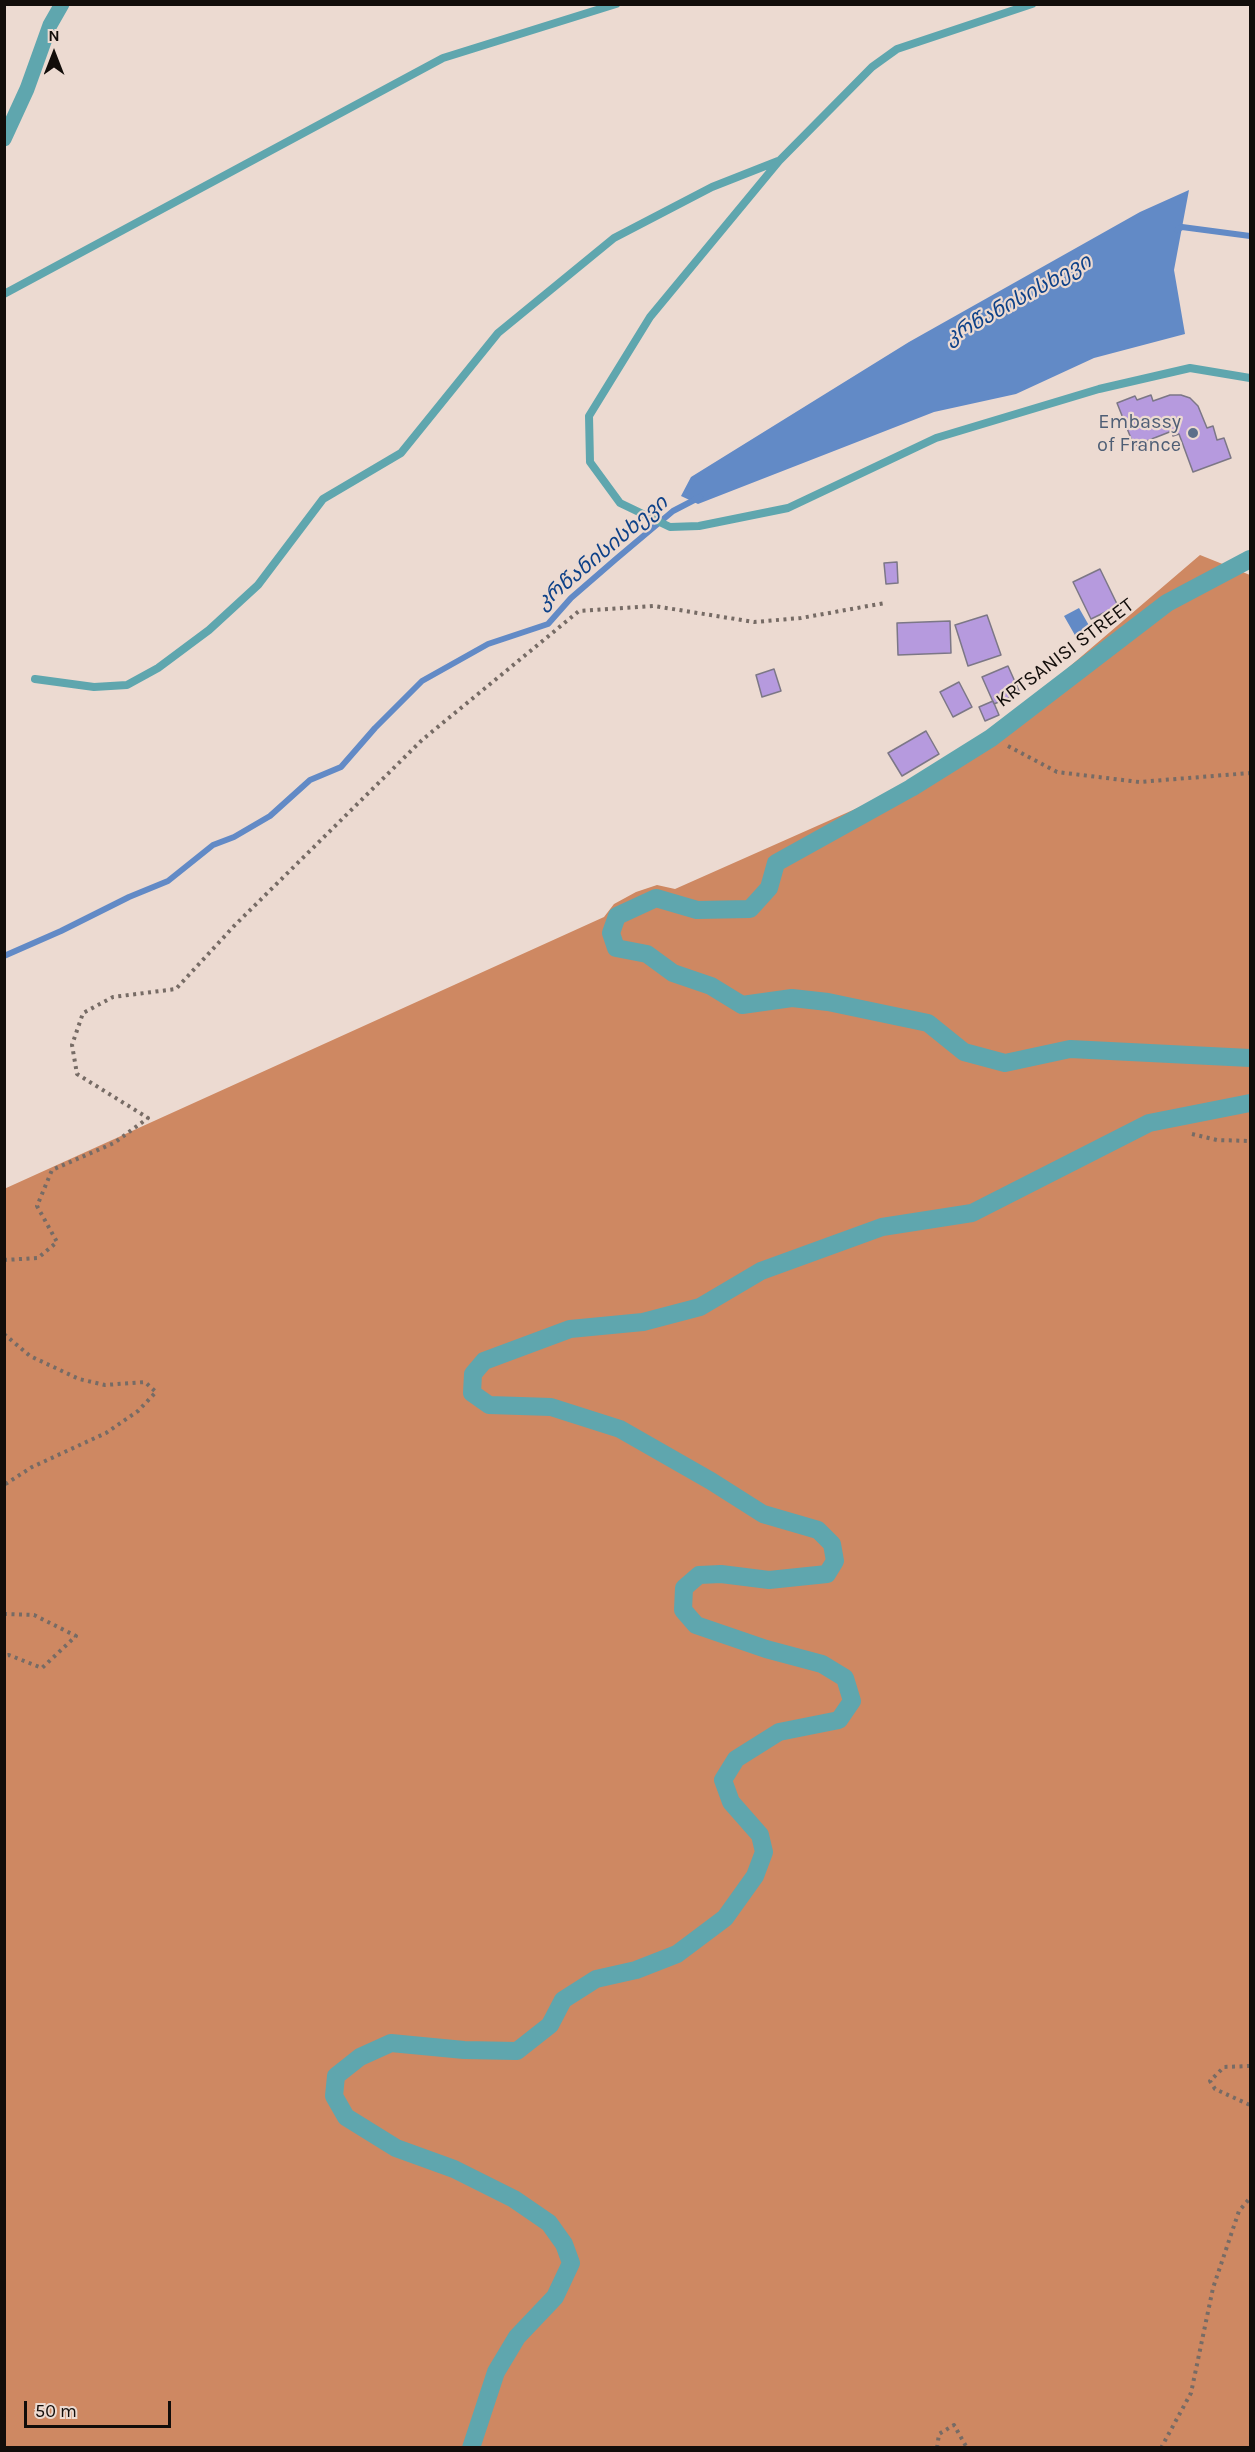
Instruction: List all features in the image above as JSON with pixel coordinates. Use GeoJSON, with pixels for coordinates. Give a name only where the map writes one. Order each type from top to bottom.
{"type":"FeatureCollection","features":[{"type":"Feature","properties":{"kind":"street"},"geometry":{"type":"LineString","coordinates":[[4,139],[27,89],[50,26],[62,4]]}},
{"type":"Feature","properties":{"kind":"street","name":"KRTSANISI STREET"},"geometry":{"type":"LineString","coordinates":[[1251,559],[1167,603],[991,738],[911,788],[776,863],[769,888],[750,909],[698,910],[656,898],[616,916],[611,933],[616,948],[646,954],[673,973],[711,987],[742,1005],[792,998],[828,1002],[928,1023],[964,1052],[1005,1063],[1070,1049],[1251,1058]]}},
{"type":"Feature","properties":{"kind":"street"},"geometry":{"type":"LineString","coordinates":[[471,2448],[496,2372],[517,2337],[555,2296],[571,2263],[564,2244],[549,2223],[514,2199],[454,2169],[396,2148],[346,2117],[334,2096],[336,2076],[360,2057],[391,2043],[464,2050],[517,2051],[550,2025],[563,2000],[596,1979],[636,1970],[677,1954],[725,1918],[754,1876],[764,1852],[760,1835],[731,1802],[723,1780],[736,1759],[779,1732],[839,1720],[852,1701],[845,1678],[822,1664],[766,1649],[696,1625],[683,1610],[684,1588],[699,1575],[721,1574],[769,1580],[827,1574],[835,1561],[832,1544],[818,1530],[763,1514],[620,1429],[551,1407],[489,1405],[472,1393],[473,1374],[484,1362],[570,1329],[643,1322],[700,1307],[761,1271],[882,1227],[972,1213],[1149,1123],[1251,1103]]}},
{"type":"Feature","properties":{"kind":"lane"},"geometry":{"type":"LineString","coordinates":[[4,294],[443,58],[616,4]]}},
{"type":"Feature","properties":{"kind":"lane"},"geometry":{"type":"LineString","coordinates":[[1032,4],[897,49],[872,67],[779,161],[650,316],[589,416],[590,462],[620,503],[670,527],[699,526],[788,508],[936,438],[1099,389],[1190,368],[1251,378]]}},
{"type":"Feature","properties":{"kind":"lane"},"geometry":{"type":"LineString","coordinates":[[35,680],[94,687],[127,685],[158,668],[209,630],[258,585],[323,499],[401,453],[498,333],[614,238],[712,187],[779,161]]}},
{"type":"Feature","properties":{"kind":"path"},"geometry":{"type":"LineString","coordinates":[[4,1260],[38,1258],[57,1242],[37,1206],[52,1170],[114,1143],[148,1118],[77,1074],[72,1045],[83,1012],[113,997],[176,989],[234,926],[422,740],[579,610],[654,606],[754,622],[801,618],[885,603]]}},
{"type":"Feature","properties":{"kind":"path"},"geometry":{"type":"LineString","coordinates":[[991,738],[1057,772],[1139,782],[1251,773]]}},
{"type":"Feature","properties":{"kind":"path"},"geometry":{"type":"LineString","coordinates":[[1190,1134],[1217,1140],[1251,1141]]}},
{"type":"Feature","properties":{"kind":"path"},"geometry":{"type":"LineString","coordinates":[[4,1334],[30,1356],[79,1379],[105,1384],[145,1382],[156,1392],[138,1411],[106,1433],[32,1467],[4,1485]]}},
{"type":"Feature","properties":{"kind":"path"},"geometry":{"type":"LineString","coordinates":[[4,1614],[34,1615],[76,1636],[42,1668],[6,1657]]}},
{"type":"Feature","properties":{"kind":"path"},"geometry":{"type":"LineString","coordinates":[[1251,2066],[1224,2067],[1210,2080],[1215,2089],[1251,2105]]}},
{"type":"Feature","properties":{"kind":"path"},"geometry":{"type":"LineString","coordinates":[[1161,2448],[1191,2393],[1212,2288],[1239,2211],[1251,2198]]}},
{"type":"Feature","properties":{"kind":"path"},"geometry":{"type":"LineString","coordinates":[[937,2448],[939,2434],[954,2425],[967,2448]]}},
{"type":"Feature","properties":{"kind":"shaded area"},"geometry":{"type":"Polygon","coordinates":[[[1200,555],[1250,575],[1250,2447],[5,2447],[4,1189],[604,917],[614,904],[636,892],[657,885],[675,889],[889,794],[1013,715],[1200,555]]]}},
{"type":"Feature","properties":{"kind":"water"},"geometry":{"type":"Polygon","coordinates":[[[1189,190],[1174,270],[1185,334],[1094,358],[1016,394],[934,412],[698,504],[681,496],[691,477],[909,342],[1140,212],[1189,190]]]}},
{"type":"Feature","properties":{"kind":"water"},"geometry":{"type":"Polygon","coordinates":[[[1079,608],[1091,629],[1076,637],[1064,616],[1079,608]]]}},
{"type":"Feature","properties":{"kind":"building","name":"Embassy of France"},"geometry":{"type":"Polygon","coordinates":[[[1151,395],[1153,401],[1170,395],[1190,398],[1198,406],[1207,428],[1213,426],[1217,440],[1224,438],[1231,458],[1193,472],[1179,434],[1173,436],[1172,431],[1134,446],[1117,403],[1135,396],[1137,400],[1151,395]]]}},
{"type":"Feature","properties":{"kind":"building"},"geometry":{"type":"Polygon","coordinates":[[[897,562],[898,583],[886,584],[884,563],[897,562]]]}},
{"type":"Feature","properties":{"kind":"building"},"geometry":{"type":"Polygon","coordinates":[[[1100,569],[1118,606],[1091,619],[1073,582],[1100,569]]]}},
{"type":"Feature","properties":{"kind":"building"},"geometry":{"type":"Polygon","coordinates":[[[987,615],[1001,655],[968,666],[955,625],[987,615]]]}},
{"type":"Feature","properties":{"kind":"building"},"geometry":{"type":"Polygon","coordinates":[[[950,621],[951,653],[898,655],[897,623],[950,621]]]}},
{"type":"Feature","properties":{"kind":"building"},"geometry":{"type":"Polygon","coordinates":[[[1008,666],[1020,693],[994,704],[982,677],[1008,666]]]}},
{"type":"Feature","properties":{"kind":"building"},"geometry":{"type":"Polygon","coordinates":[[[774,669],[781,691],[762,697],[756,675],[774,669]]]}},
{"type":"Feature","properties":{"kind":"building"},"geometry":{"type":"Polygon","coordinates":[[[959,682],[972,707],[953,717],[940,692],[959,682]]]}},
{"type":"Feature","properties":{"kind":"building"},"geometry":{"type":"Polygon","coordinates":[[[993,701],[999,715],[985,721],[979,707],[993,701]]]}},
{"type":"Feature","properties":{"kind":"building"},"geometry":{"type":"Polygon","coordinates":[[[926,731],[939,754],[902,776],[888,753],[926,731]]]}},
{"type":"Feature","properties":{"kind":"waterway","name":"კრწანისისხევი"},"geometry":{"type":"LineString","coordinates":[[1177,230],[1182,227],[1250,236]]}},
{"type":"Feature","properties":{"kind":"waterway","name":"კრწანისისხევი"},"geometry":{"type":"LineString","coordinates":[[4,956],[168,881],[213,845],[234,837],[270,816],[310,780],[341,767],[375,728],[422,681],[488,644],[548,624],[571,598],[673,511],[700,497]]}},
{"type":"Feature","properties":{"kind":"place","name":"Embassy of France"},"geometry":{"type":"Point","coordinates":[1193,433]}}]}
